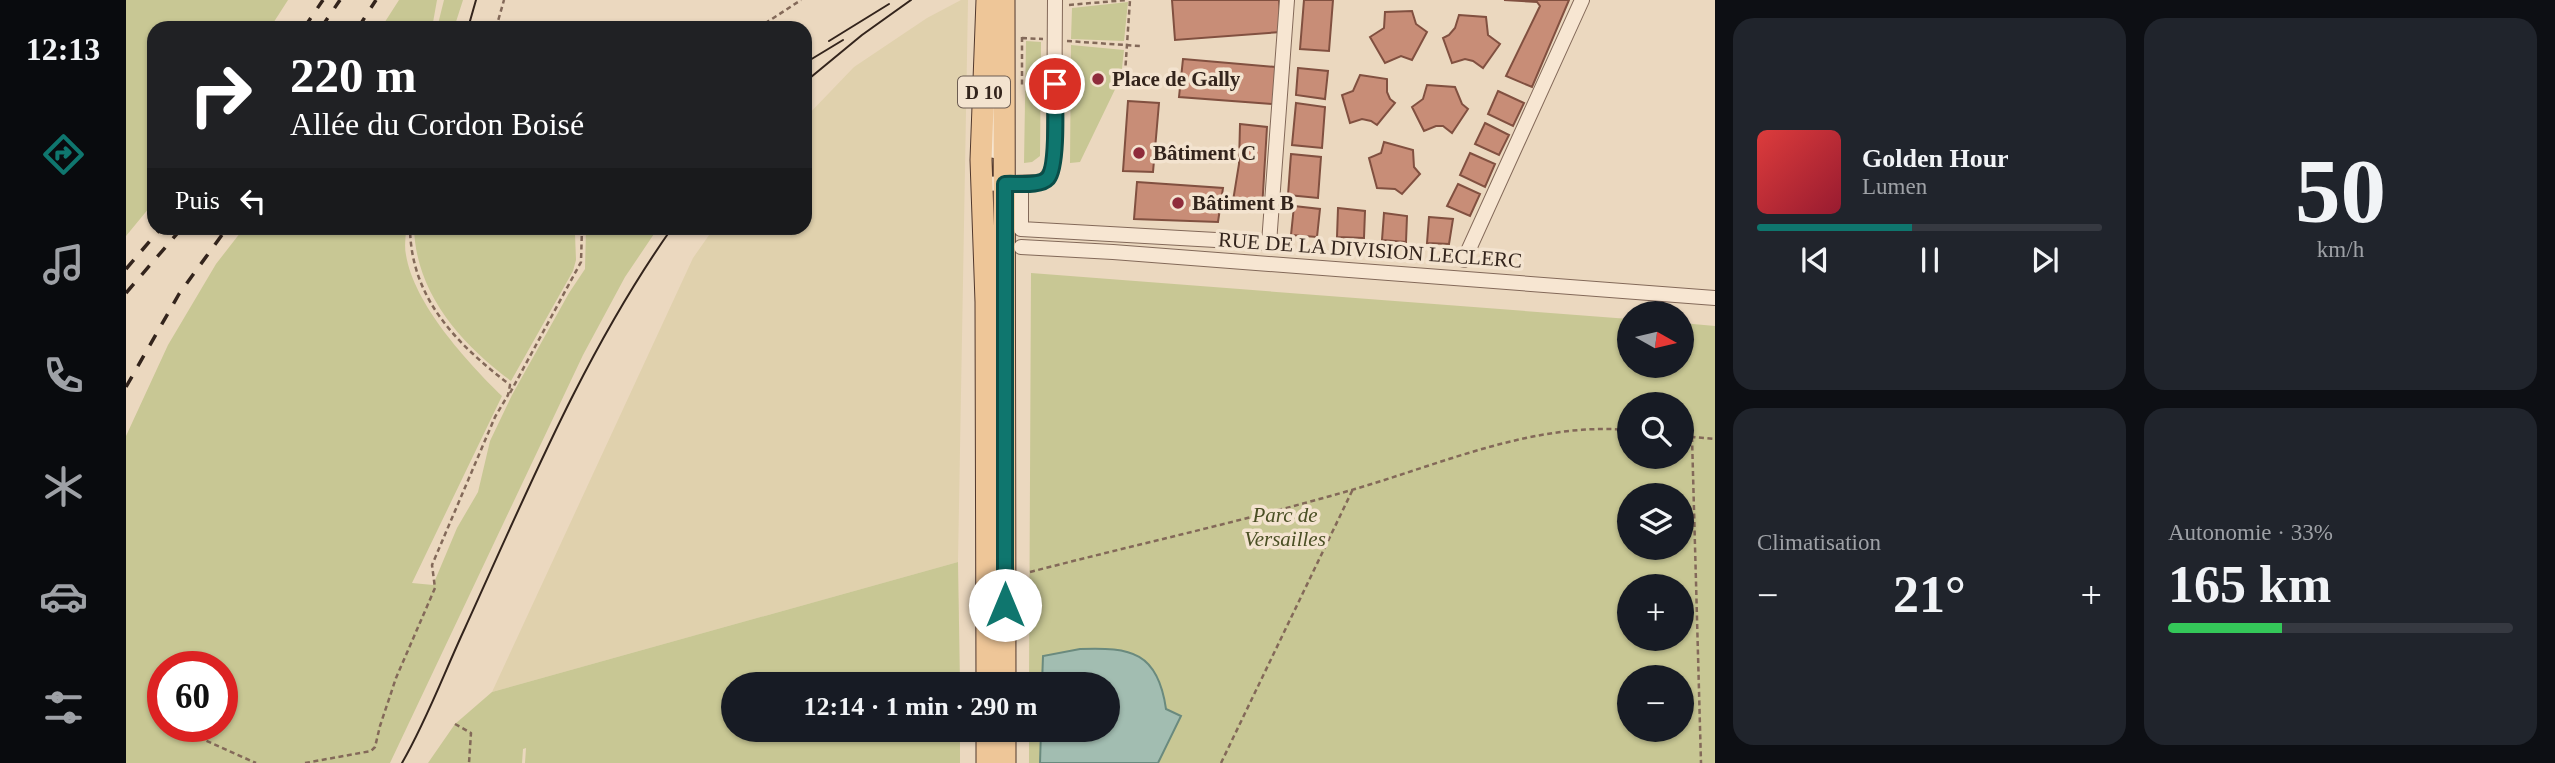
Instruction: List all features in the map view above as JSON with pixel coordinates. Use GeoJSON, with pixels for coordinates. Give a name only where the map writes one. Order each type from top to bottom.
{"type":"FeatureCollection","features":[{"type":"Feature","properties":{"kind":"main road","name":"D 10"},"geometry":{"type":"LineString","coordinates":[[987,0],[986,42],[1000,184],[986,302],[987,672]]}},
{"type":"Feature","properties":{"kind":"main road","name":"D 10"},"geometry":{"type":"LineString","coordinates":[[1004,0],[1000,184],[1005,672]]}},
{"type":"Feature","properties":{"kind":"main road"},"geometry":{"type":"LineString","coordinates":[[987,742],[987,763]]}},
{"type":"Feature","properties":{"kind":"main road"},"geometry":{"type":"LineString","coordinates":[[1005,742],[1005,763]]}},
{"type":"Feature","properties":{"kind":"street"},"geometry":{"type":"LineString","coordinates":[[1062,2],[1052,169],[1048,178],[1041,182],[1000,184],[1021,229],[1269,243],[1287,0]]}},
{"type":"Feature","properties":{"kind":"street"},"geometry":{"type":"LineString","coordinates":[[1464,260],[1582,0]]}},
{"type":"Feature","properties":{"kind":"street","name":"RUE DE LA DIVISION LECLERC"},"geometry":{"type":"LineString","coordinates":[[1021,247],[1715,298]]}},
{"type":"Feature","properties":{"kind":"path"},"geometry":{"type":"LineString","coordinates":[[498,21],[505,0]]}},
{"type":"Feature","properties":{"kind":"path"},"geometry":{"type":"LineString","coordinates":[[769,21],[801,0]]}},
{"type":"Feature","properties":{"kind":"path"},"geometry":{"type":"LineString","coordinates":[[1062,2],[1129,0],[1125,74]]}},
{"type":"Feature","properties":{"kind":"path"},"geometry":{"type":"LineString","coordinates":[[1022,38],[1038,38]]}},
{"type":"Feature","properties":{"kind":"path"},"geometry":{"type":"LineString","coordinates":[[1062,40],[1140,46]]}},
{"type":"Feature","properties":{"kind":"path"},"geometry":{"type":"LineString","coordinates":[[410,235],[410,252],[424,295],[448,328],[510,385],[509,396]]}},
{"type":"Feature","properties":{"kind":"path"},"geometry":{"type":"LineString","coordinates":[[305,763],[371,751],[375,747],[396,678],[435,589],[432,565],[495,417],[581,262],[582,235]]}},
{"type":"Feature","properties":{"kind":"path"},"geometry":{"type":"LineString","coordinates":[[1030,572],[1353,489],[1523,438],[1568,430],[1617,428]]}},
{"type":"Feature","properties":{"kind":"path"},"geometry":{"type":"LineString","coordinates":[[1694,437],[1715,439]]}},
{"type":"Feature","properties":{"kind":"path"},"geometry":{"type":"LineString","coordinates":[[1693,469],[1701,763]]}},
{"type":"Feature","properties":{"kind":"path"},"geometry":{"type":"LineString","coordinates":[[1221,763],[1353,489]]}},
{"type":"Feature","properties":{"kind":"path"},"geometry":{"type":"LineString","coordinates":[[455,724],[471,733],[469,763]]}},
{"type":"Feature","properties":{"kind":"path"},"geometry":{"type":"LineString","coordinates":[[209,742],[256,763]]}},
{"type":"Feature","properties":{"kind":"shaded area"},"geometry":{"type":"Polygon","coordinates":[[[961,0],[968,0],[958,562],[492,692],[693,258],[709,235],[812,235],[812,111],[854,67],[927,18],[961,0]]]}},
{"type":"Feature","properties":{"kind":"shaded area"},"geometry":{"type":"Polygon","coordinates":[[[1080,649],[1114,650],[1128,652],[1149,664],[1162,690],[1166,709],[1181,716],[1158,763],[1040,763],[1041,742],[1120,742],[1120,672],[1042,672],[1043,656],[1080,649]]]}},
{"type":"Feature","properties":{"kind":"green space"},"geometry":{"type":"Polygon","coordinates":[[[126,0],[288,0],[274,21],[147,21],[147,210],[126,236],[126,0]]]}},
{"type":"Feature","properties":{"kind":"green space"},"geometry":{"type":"Polygon","coordinates":[[[399,0],[437,0],[433,21],[386,21],[399,0]]]}},
{"type":"Feature","properties":{"kind":"green space"},"geometry":{"type":"Polygon","coordinates":[[[444,0],[463,0],[456,21],[439,21],[444,0]]]}},
{"type":"Feature","properties":{"kind":"green space"},"geometry":{"type":"Polygon","coordinates":[[[1128,2],[1124,41],[1071,39],[1072,8],[1128,2]]]}},
{"type":"Feature","properties":{"kind":"green space"},"geometry":{"type":"Polygon","coordinates":[[[1026,41],[1041,42],[1040,156],[1032,162],[1024,163],[1026,41]]]}},
{"type":"Feature","properties":{"kind":"green space"},"geometry":{"type":"Polygon","coordinates":[[[1071,45],[1124,50],[1121,77],[1080,162],[1070,163],[1071,45]]]}},
{"type":"Feature","properties":{"kind":"green space"},"geometry":{"type":"Polygon","coordinates":[[[239,235],[406,235],[406,255],[419,293],[458,349],[502,396],[412,583],[433,585],[457,528],[478,492],[490,441],[512,395],[585,269],[586,235],[653,235],[625,277],[583,355],[390,763],[126,763],[126,436],[168,345],[216,264],[239,235]]]}},
{"type":"Feature","properties":{"kind":"green space"},"geometry":{"type":"Polygon","coordinates":[[[415,235],[575,235],[576,260],[573,271],[511,381],[475,350],[444,315],[423,274],[415,235]]]}},
{"type":"Feature","properties":{"kind":"green space","name":"Parc de Versailles"},"geometry":{"type":"Polygon","coordinates":[[[1031,273],[1617,318],[1617,378],[1694,378],[1694,324],[1715,326],[1715,763],[1029,763],[1029,742],[1120,742],[1120,672],[1029,672],[1031,273]]]}},
{"type":"Feature","properties":{"kind":"green space"},"geometry":{"type":"Polygon","coordinates":[[[958,562],[960,672],[721,672],[721,742],[960,742],[960,763],[525,763],[526,748],[523,749],[522,763],[428,763],[455,724],[492,692],[958,562]]]}},
{"type":"Feature","properties":{"kind":"building"},"geometry":{"type":"Polygon","coordinates":[[[1172,0],[1279,0],[1281,32],[1175,40],[1172,0]]]}},
{"type":"Feature","properties":{"kind":"building"},"geometry":{"type":"Polygon","coordinates":[[[1304,0],[1333,0],[1329,51],[1300,49],[1304,0]]]}},
{"type":"Feature","properties":{"kind":"building"},"geometry":{"type":"Polygon","coordinates":[[[1504,0],[1569,0],[1532,87],[1506,76],[1540,6],[1537,2],[1504,0]]]}},
{"type":"Feature","properties":{"kind":"building"},"geometry":{"type":"Polygon","coordinates":[[[1412,11],[1416,24],[1427,32],[1412,60],[1401,56],[1385,63],[1370,37],[1384,28],[1385,12],[1412,11]]]}},
{"type":"Feature","properties":{"kind":"building"},"geometry":{"type":"Polygon","coordinates":[[[1459,15],[1486,17],[1488,35],[1500,44],[1483,68],[1465,59],[1452,63],[1443,38],[1455,28],[1459,15]]]}},
{"type":"Feature","properties":{"kind":"building"},"geometry":{"type":"Polygon","coordinates":[[[1183,59],[1276,67],[1273,104],[1179,97],[1183,59]]]}},
{"type":"Feature","properties":{"kind":"building"},"geometry":{"type":"Polygon","coordinates":[[[1298,68],[1328,71],[1325,99],[1296,95],[1298,68]]]}},
{"type":"Feature","properties":{"kind":"building"},"geometry":{"type":"Polygon","coordinates":[[[1360,75],[1387,79],[1387,92],[1395,103],[1377,125],[1362,119],[1350,123],[1342,95],[1353,91],[1360,75]]]}},
{"type":"Feature","properties":{"kind":"building"},"geometry":{"type":"Polygon","coordinates":[[[1427,85],[1455,87],[1462,104],[1468,109],[1452,133],[1443,126],[1424,131],[1412,107],[1423,99],[1427,85]]]}},
{"type":"Feature","properties":{"kind":"building"},"geometry":{"type":"Polygon","coordinates":[[[1498,91],[1524,103],[1513,126],[1488,114],[1498,91]]]}},
{"type":"Feature","properties":{"kind":"building","name":"Bâtiment C"},"geometry":{"type":"Polygon","coordinates":[[[1128,101],[1159,103],[1153,172],[1123,171],[1128,101]]]}},
{"type":"Feature","properties":{"kind":"building"},"geometry":{"type":"Polygon","coordinates":[[[1296,103],[1325,107],[1322,148],[1292,145],[1296,103]]]}},
{"type":"Feature","properties":{"kind":"building"},"geometry":{"type":"Polygon","coordinates":[[[1485,123],[1509,135],[1499,155],[1475,144],[1485,123]]]}},
{"type":"Feature","properties":{"kind":"building"},"geometry":{"type":"Polygon","coordinates":[[[1240,124],[1267,127],[1262,209],[1232,207],[1239,164],[1240,124]]]}},
{"type":"Feature","properties":{"kind":"building"},"geometry":{"type":"Polygon","coordinates":[[[1384,142],[1413,150],[1414,167],[1420,174],[1402,194],[1395,189],[1377,188],[1369,158],[1381,153],[1384,142]]]}},
{"type":"Feature","properties":{"kind":"building"},"geometry":{"type":"Polygon","coordinates":[[[1470,153],[1495,164],[1485,187],[1460,175],[1470,153]]]}},
{"type":"Feature","properties":{"kind":"building"},"geometry":{"type":"Polygon","coordinates":[[[1291,154],[1321,157],[1318,198],[1288,195],[1291,154]]]}},
{"type":"Feature","properties":{"kind":"building","name":"Bâtiment B"},"geometry":{"type":"Polygon","coordinates":[[[1137,182],[1223,188],[1218,222],[1134,219],[1137,182]]]}},
{"type":"Feature","properties":{"kind":"building"},"geometry":{"type":"Polygon","coordinates":[[[1458,184],[1480,194],[1470,216],[1447,206],[1458,184]]]}},
{"type":"Feature","properties":{"kind":"building"},"geometry":{"type":"Polygon","coordinates":[[[1294,206],[1320,209],[1317,237],[1291,235],[1294,206]]]}},
{"type":"Feature","properties":{"kind":"building"},"geometry":{"type":"Polygon","coordinates":[[[1338,208],[1365,211],[1364,238],[1337,237],[1338,208]]]}},
{"type":"Feature","properties":{"kind":"building"},"geometry":{"type":"Polygon","coordinates":[[[1384,213],[1407,216],[1406,242],[1382,240],[1384,213]]]}},
{"type":"Feature","properties":{"kind":"building"},"geometry":{"type":"Polygon","coordinates":[[[1429,217],[1453,219],[1449,244],[1427,243],[1429,217]]]}},
{"type":"Feature","properties":{"kind":"tram line"},"geometry":{"type":"LineString","coordinates":[[470,21],[476,0]]}},
{"type":"Feature","properties":{"kind":"tram line"},"geometry":{"type":"LineString","coordinates":[[812,76],[862,35],[911,0]]}},
{"type":"Feature","properties":{"kind":"tram line"},"geometry":{"type":"LineString","coordinates":[[829,41],[889,4]]}},
{"type":"Feature","properties":{"kind":"tram line"},"geometry":{"type":"LineString","coordinates":[[812,59],[843,40]]}},
{"type":"Feature","properties":{"kind":"tram line"},"geometry":{"type":"LineString","coordinates":[[402,763],[559,423],[612,323],[667,235]]}},
{"type":"Feature","properties":{"kind":"railway"},"geometry":{"type":"LineString","coordinates":[[309,21],[323,0]]}},
{"type":"Feature","properties":{"kind":"railway"},"geometry":{"type":"LineString","coordinates":[[326,21],[340,0]]}},
{"type":"Feature","properties":{"kind":"railway"},"geometry":{"type":"LineString","coordinates":[[362,21],[376,0]]}},
{"type":"Feature","properties":{"kind":"railway"},"geometry":{"type":"LineString","coordinates":[[126,269],[155,235]]}},
{"type":"Feature","properties":{"kind":"railway"},"geometry":{"type":"LineString","coordinates":[[126,293],[176,235]]}},
{"type":"Feature","properties":{"kind":"railway"},"geometry":{"type":"LineString","coordinates":[[126,387],[179,294],[222,235]]}},
{"type":"Feature","properties":{"kind":"place","name":"Place de Gally"},"geometry":{"type":"Point","coordinates":[1098,79]}},
{"type":"Feature","properties":{"kind":"place","name":"Bâtiment C"},"geometry":{"type":"Point","coordinates":[1139,153]}},
{"type":"Feature","properties":{"kind":"place","name":"Bâtiment B"},"geometry":{"type":"Point","coordinates":[1178,203]}},
{"type":"Feature","properties":{"kind":"route"},"geometry":{"type":"LineString","coordinates":[[1005,605],[1005,184],[1041,182],[1048,178],[1054,153],[1055,84]]}}]}
